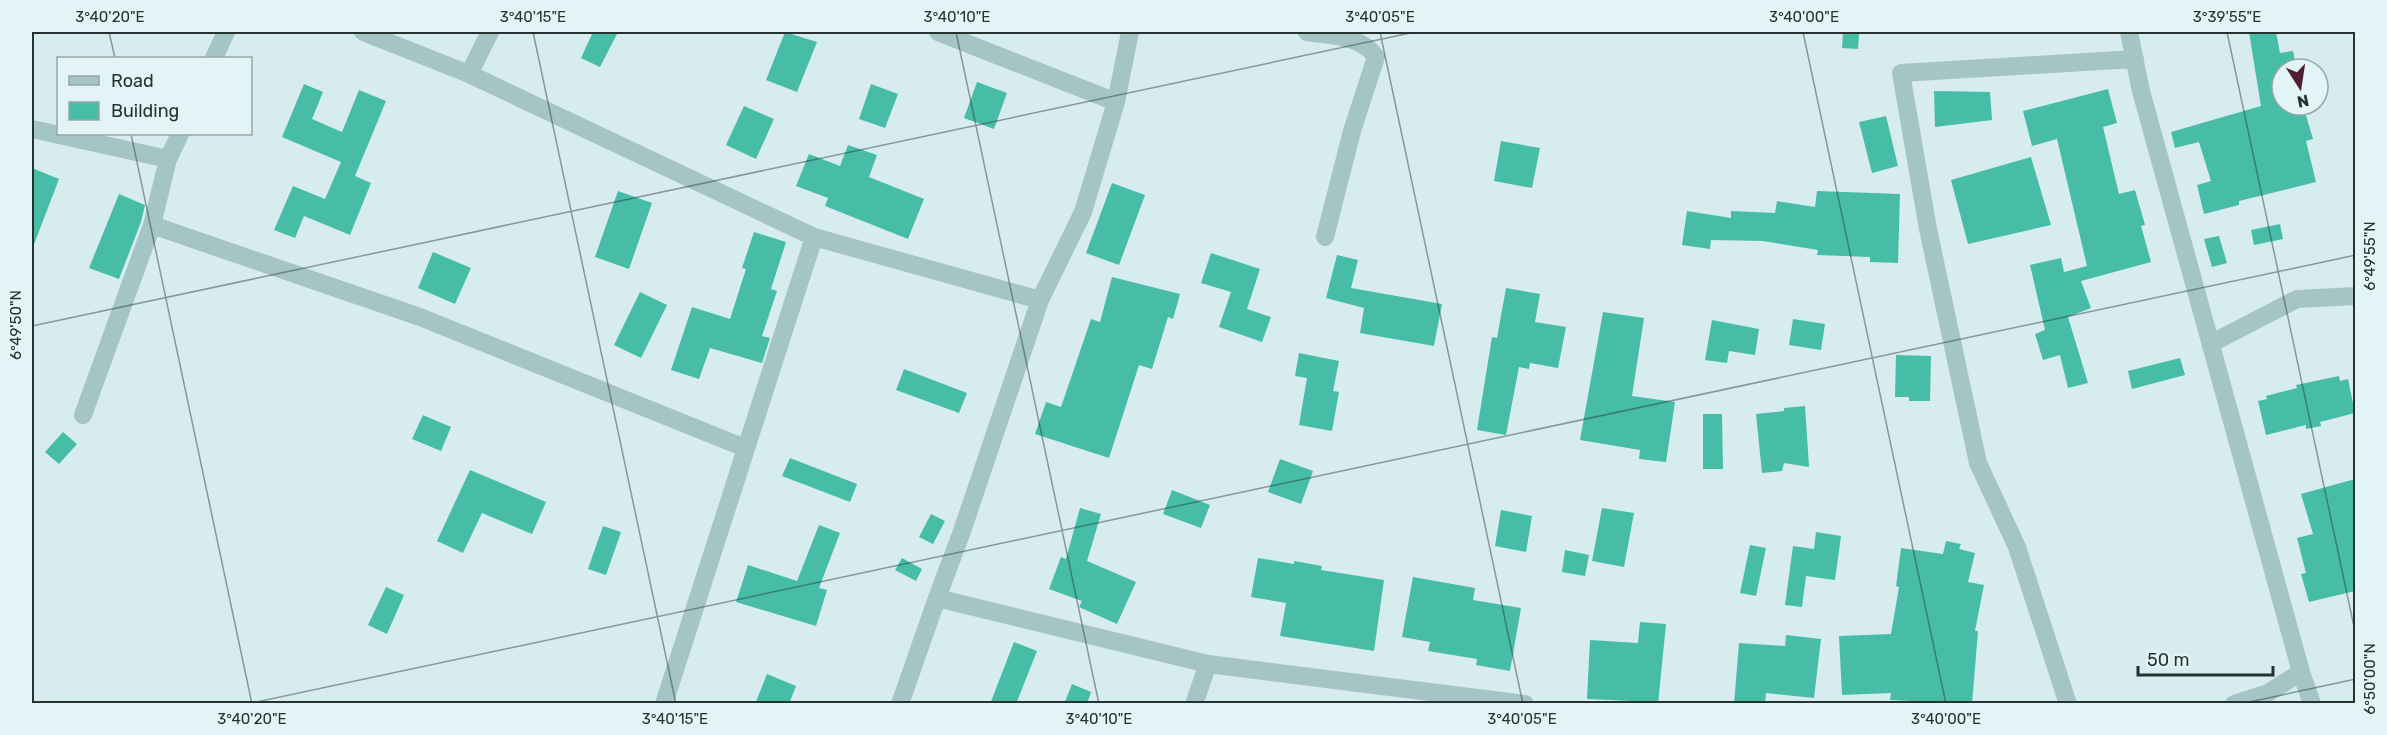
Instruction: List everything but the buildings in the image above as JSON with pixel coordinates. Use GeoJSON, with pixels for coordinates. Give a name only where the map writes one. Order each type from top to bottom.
{"type":"FeatureCollection","features":[{"type":"Feature","properties":{"kind":"street"},"geometry":{"type":"LineString","coordinates":[[214,57],[226,32]]}},
{"type":"Feature","properties":{"kind":"street"},"geometry":{"type":"LineString","coordinates":[[363,32],[469,74],[814,237],[1040,300]]}},
{"type":"Feature","properties":{"kind":"street"},"geometry":{"type":"LineString","coordinates":[[469,74],[490,32]]}},
{"type":"Feature","properties":{"kind":"street"},"geometry":{"type":"LineString","coordinates":[[938,32],[1116,102]]}},
{"type":"Feature","properties":{"kind":"street"},"geometry":{"type":"LineString","coordinates":[[900,704],[962,534],[1040,300],[1083,212],[1116,102],[1130,32]]}},
{"type":"Feature","properties":{"kind":"street"},"geometry":{"type":"LineString","coordinates":[[1306,32],[1356,40],[1369,46],[1376,57],[1352,130],[1325,237]]}},
{"type":"Feature","properties":{"kind":"street"},"geometry":{"type":"LineString","coordinates":[[2129,32],[2141,91],[2301,672],[2312,704]]}},
{"type":"Feature","properties":{"kind":"street"},"geometry":{"type":"LineString","coordinates":[[2068,704],[2017,547],[1978,463],[1928,229],[1901,73],[2135,59]]}},
{"type":"Feature","properties":{"kind":"street"},"geometry":{"type":"LineString","coordinates":[[32,129],[57,135]]}},
{"type":"Feature","properties":{"kind":"street"},"geometry":{"type":"LineString","coordinates":[[59,135],[168,159]]}},
{"type":"Feature","properties":{"kind":"street"},"geometry":{"type":"LineString","coordinates":[[83,415],[152,225],[168,159],[180,135]]}},
{"type":"Feature","properties":{"kind":"street"},"geometry":{"type":"LineString","coordinates":[[152,225],[420,317],[745,448]]}},
{"type":"Feature","properties":{"kind":"street"},"geometry":{"type":"LineString","coordinates":[[664,704],[814,237]]}},
{"type":"Feature","properties":{"kind":"street"},"geometry":{"type":"LineString","coordinates":[[2212,343],[2298,299],[2355,296]]}},
{"type":"Feature","properties":{"kind":"street"},"geometry":{"type":"LineString","coordinates":[[937,598],[1208,664],[1525,704]]}},
{"type":"Feature","properties":{"kind":"street"},"geometry":{"type":"LineString","coordinates":[[1194,704],[1208,664]]}},
{"type":"Feature","properties":{"kind":"street"},"geometry":{"type":"LineString","coordinates":[[2234,704],[2268,693],[2301,672]]}}]}
